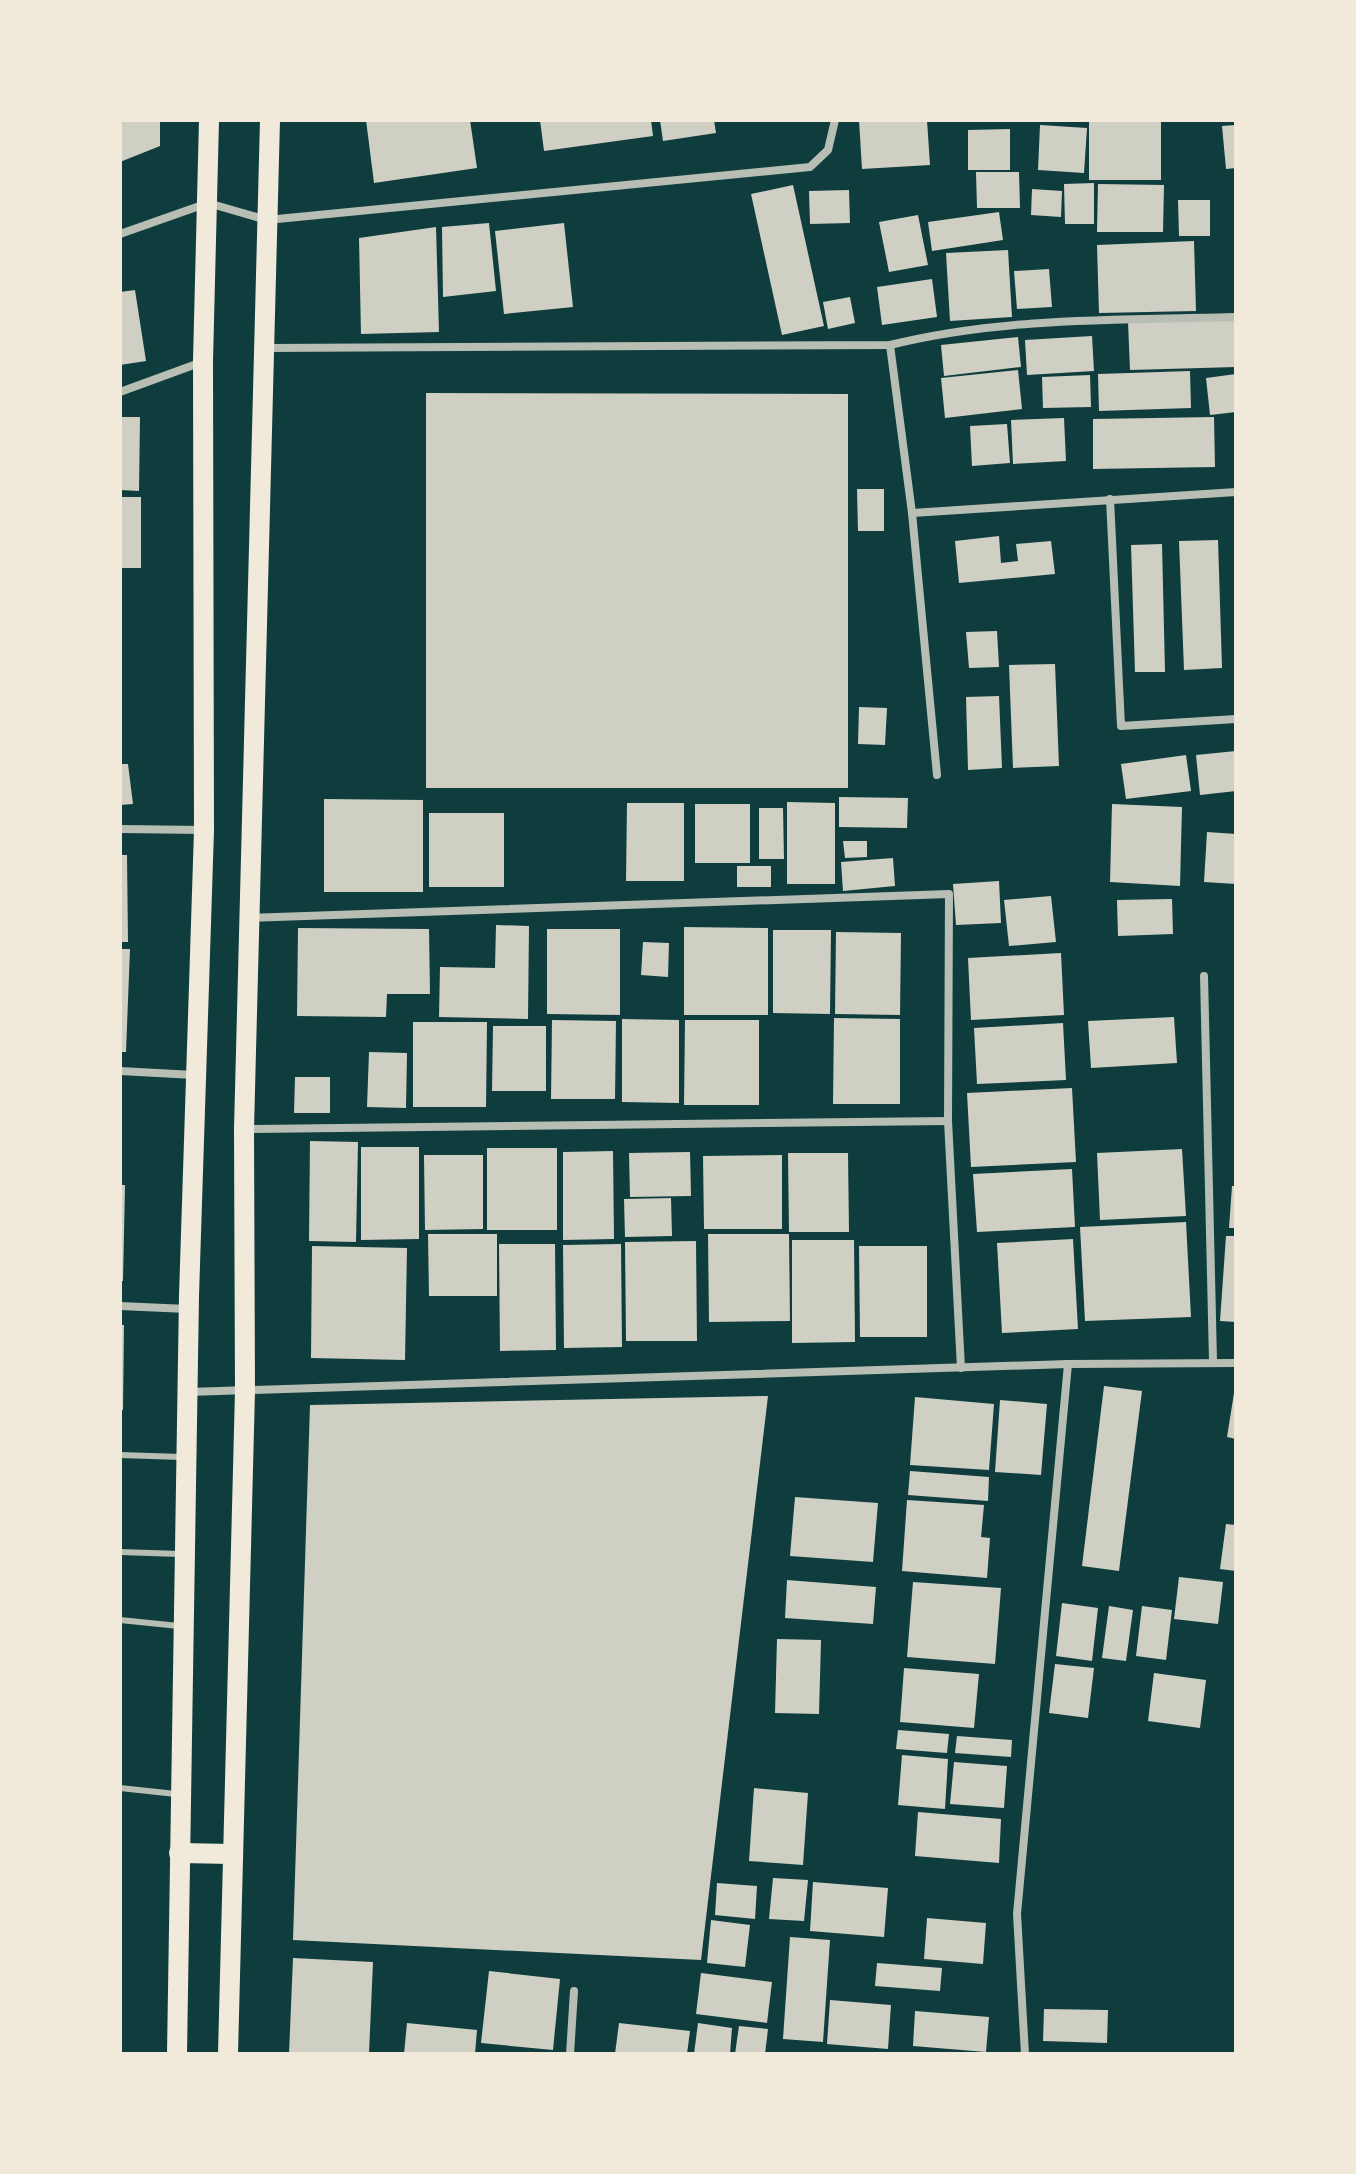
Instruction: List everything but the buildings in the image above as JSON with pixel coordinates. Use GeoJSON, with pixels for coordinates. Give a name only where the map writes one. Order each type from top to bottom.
{"type":"FeatureCollection","features":[{"type":"Feature","properties":{"kind":"main road"},"geometry":{"type":"LineString","coordinates":[[177,2054],[187,1392],[194,1075],[204,830],[203,361],[209,120]]}},
{"type":"Feature","properties":{"kind":"main road"},"geometry":{"type":"LineString","coordinates":[[228,2054],[245,1391],[244,1129],[270,120]]}},
{"type":"Feature","properties":{"kind":"main road"},"geometry":{"type":"LineString","coordinates":[[179,1853],[232,1854]]}},
{"type":"Feature","properties":{"kind":"street"},"geometry":{"type":"LineString","coordinates":[[120,234],[208,203],[267,220],[810,167],[828,150],[835,120]]}},
{"type":"Feature","properties":{"kind":"street"},"geometry":{"type":"LineString","coordinates":[[266,348],[890,345],[938,333],[1092,320],[1236,317]]}},
{"type":"Feature","properties":{"kind":"street"},"geometry":{"type":"LineString","coordinates":[[890,345],[912,513],[937,775]]}},
{"type":"Feature","properties":{"kind":"street"},"geometry":{"type":"LineString","coordinates":[[120,392],[203,361]]}},
{"type":"Feature","properties":{"kind":"street"},"geometry":{"type":"LineString","coordinates":[[912,513],[1236,492]]}},
{"type":"Feature","properties":{"kind":"street"},"geometry":{"type":"LineString","coordinates":[[1110,499],[1121,726],[1236,719]]}},
{"type":"Feature","properties":{"kind":"street"},"geometry":{"type":"LineString","coordinates":[[120,829],[204,830]]}},
{"type":"Feature","properties":{"kind":"street"},"geometry":{"type":"LineString","coordinates":[[249,918],[949,894],[948,1121],[961,1368]]}},
{"type":"Feature","properties":{"kind":"street"},"geometry":{"type":"LineString","coordinates":[[1204,976],[1213,1361]]}},
{"type":"Feature","properties":{"kind":"street"},"geometry":{"type":"LineString","coordinates":[[120,1071],[194,1075]]}},
{"type":"Feature","properties":{"kind":"street"},"geometry":{"type":"LineString","coordinates":[[244,1129],[948,1121]]}},
{"type":"Feature","properties":{"kind":"street"},"geometry":{"type":"LineString","coordinates":[[120,1306],[189,1309]]}},
{"type":"Feature","properties":{"kind":"street"},"geometry":{"type":"LineString","coordinates":[[187,1392],[1068,1364],[1236,1363]]}},
{"type":"Feature","properties":{"kind":"street"},"geometry":{"type":"LineString","coordinates":[[1025,2054],[1017,1914],[1068,1364]]}},
{"type":"Feature","properties":{"kind":"street"},"geometry":{"type":"LineString","coordinates":[[570,2054],[574,1991]]}},
{"type":"Feature","properties":{"kind":"lane"},"geometry":{"type":"LineString","coordinates":[[120,1455],[186,1457]]}},
{"type":"Feature","properties":{"kind":"lane"},"geometry":{"type":"LineString","coordinates":[[120,1552],[184,1554]]}},
{"type":"Feature","properties":{"kind":"lane"},"geometry":{"type":"LineString","coordinates":[[120,1620],[183,1627]]}},
{"type":"Feature","properties":{"kind":"lane"},"geometry":{"type":"LineString","coordinates":[[120,1788],[181,1794]]}}]}
